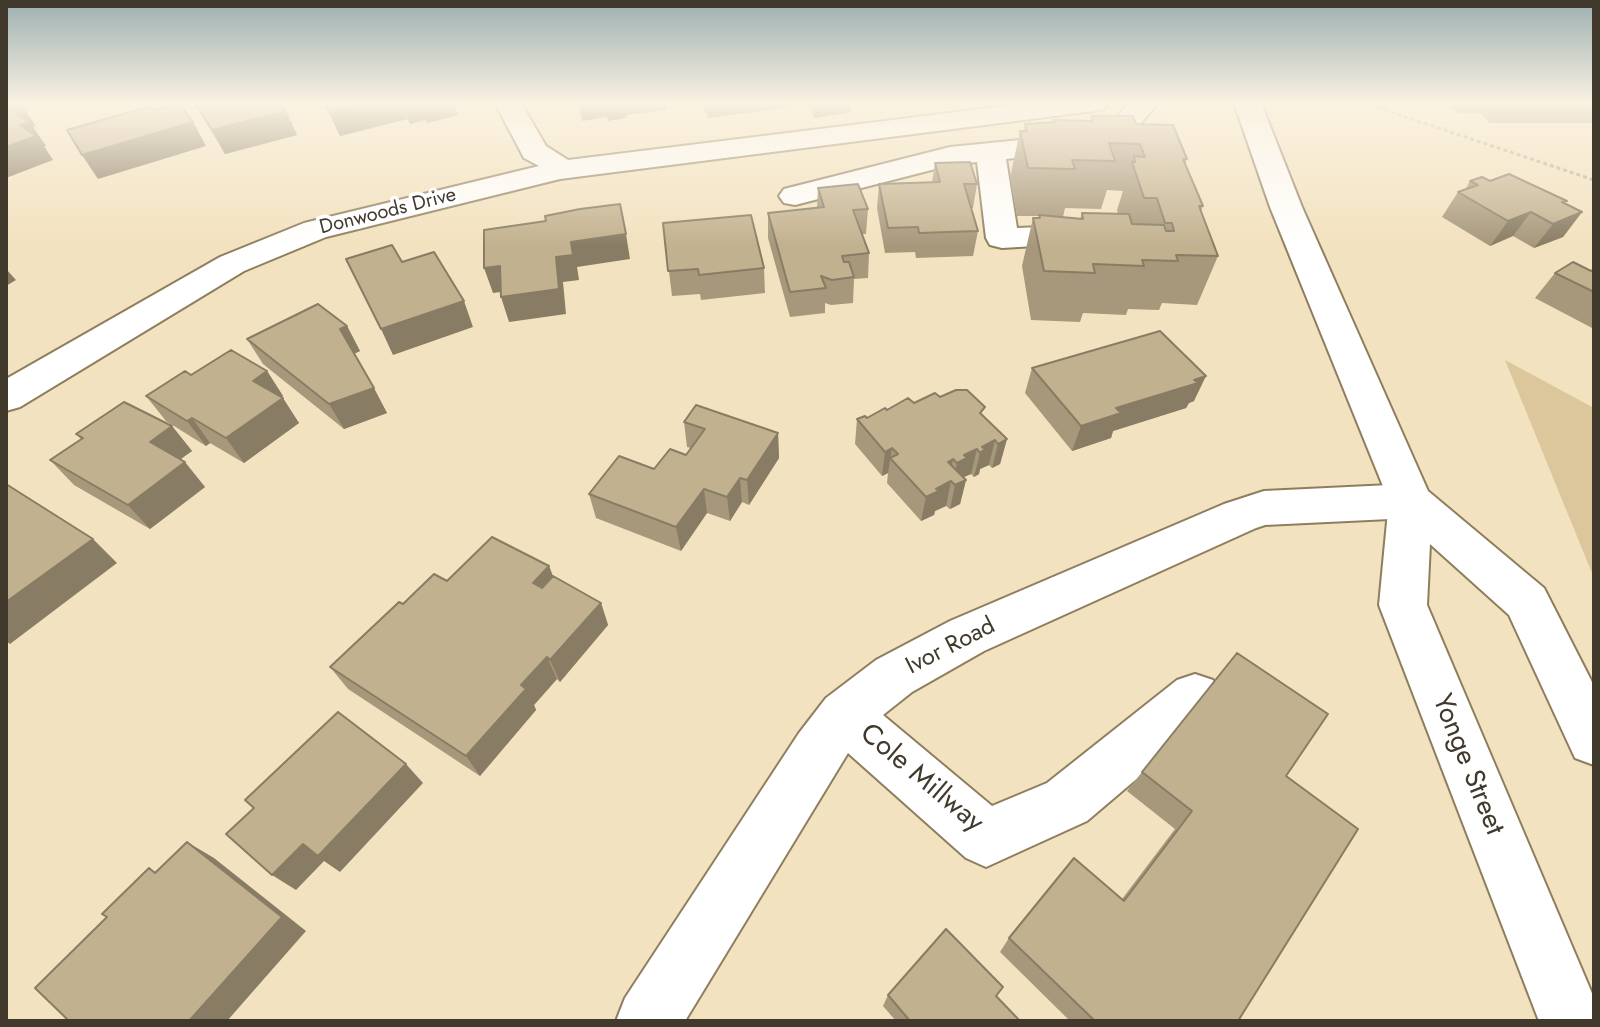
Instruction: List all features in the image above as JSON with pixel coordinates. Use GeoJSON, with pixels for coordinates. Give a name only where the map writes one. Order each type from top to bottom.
{"type":"FeatureCollection","features":[{"type":"Feature","properties":{"kind":"street"},"geometry":{"type":"LineString","coordinates":[[533,151],[554,162],[560,170]]}},
{"type":"Feature","properties":{"kind":"street","name":"Donwoods Drive"},"geometry":{"type":"LineString","coordinates":[[6,397],[232,264],[301,236],[560,170],[712,151]]}},
{"type":"Feature","properties":{"kind":"street"},"geometry":{"type":"LineString","coordinates":[[795,196],[924,161],[1000,151]]}},
{"type":"Feature","properties":{"kind":"street","name":"Yonge Street"},"geometry":{"type":"LineString","coordinates":[[1265,151],[1411,501],[1527,602],[1594,740]]}},
{"type":"Feature","properties":{"kind":"street"},"geometry":{"type":"LineString","coordinates":[[990,152],[1002,238],[1099,235]]}},
{"type":"Feature","properties":{"kind":"street","name":"Yonge Street"},"geometry":{"type":"LineString","coordinates":[[1411,501],[1403,605],[1571,1021]]}},
{"type":"Feature","properties":{"kind":"street","name":"Ivor Road"},"geometry":{"type":"LineString","coordinates":[[648,1021],[818,751],[844,715],[894,676],[967,636],[1240,516],[1264,508],[1411,501]]}},
{"type":"Feature","properties":{"kind":"street","name":"Cole Millway"},"geometry":{"type":"LineString","coordinates":[[844,715],[986,838],[1067,802],[1195,697]]}},
{"type":"Feature","properties":{"kind":"path"},"geometry":{"type":"LineString","coordinates":[[1507,151],[1594,180]]}},
{"type":"Feature","properties":{"kind":"shaded area"},"geometry":{"type":"Polygon","coordinates":[[[1505,360],[1594,408],[1594,578],[1505,360]]]}},
{"type":"Feature","properties":{"kind":"building"},"geometry":{"type":"Polygon","coordinates":[[[1024,151],[1112,151],[1115,161],[1072,160],[1075,169],[1028,168],[1024,151]]]}},
{"type":"Feature","properties":{"kind":"building"},"geometry":{"type":"Polygon","coordinates":[[[1143,151],[1184,151],[1187,159],[1183,159],[1203,206],[1199,206],[1218,256],[1176,255],[1178,261],[1142,260],[1144,266],[1093,264],[1095,273],[1044,271],[1033,218],[1040,218],[1039,215],[1083,219],[1082,213],[1129,214],[1132,224],[1164,225],[1166,231],[1174,231],[1172,223],[1165,223],[1157,198],[1144,198],[1132,162],[1135,162],[1134,156],[1145,157],[1143,151]]]}},
{"type":"Feature","properties":{"kind":"building"},"geometry":{"type":"Polygon","coordinates":[[[970,162],[977,184],[964,184],[978,231],[919,233],[918,227],[888,228],[879,184],[940,182],[935,163],[970,162]]]}},
{"type":"Feature","properties":{"kind":"building"},"geometry":{"type":"Polygon","coordinates":[[[1509,174],[1567,201],[1562,202],[1582,212],[1553,224],[1531,212],[1508,221],[1458,192],[1478,185],[1470,181],[1482,177],[1490,181],[1509,174]]]}},
{"type":"Feature","properties":{"kind":"building"},"geometry":{"type":"Polygon","coordinates":[[[858,184],[868,209],[853,210],[869,253],[842,256],[844,262],[849,262],[854,277],[832,280],[821,276],[826,288],[790,292],[768,213],[824,207],[818,188],[858,184]]]}},
{"type":"Feature","properties":{"kind":"building"},"geometry":{"type":"Polygon","coordinates":[[[620,204],[626,234],[571,242],[573,255],[556,257],[559,289],[501,297],[500,266],[484,268],[484,230],[546,221],[545,216],[620,204]]]}},
{"type":"Feature","properties":{"kind":"building"},"geometry":{"type":"Polygon","coordinates":[[[751,215],[764,268],[699,275],[698,269],[668,271],[663,223],[751,215]]]}},
{"type":"Feature","properties":{"kind":"building"},"geometry":{"type":"Polygon","coordinates":[[[392,245],[402,262],[434,252],[464,301],[381,329],[346,259],[392,245]]]}},
{"type":"Feature","properties":{"kind":"building"},"geometry":{"type":"Polygon","coordinates":[[[1573,262],[1591,271],[1594,269],[1594,292],[1555,273],[1573,262]]]}},
{"type":"Feature","properties":{"kind":"building"},"geometry":{"type":"Polygon","coordinates":[[[318,304],[347,326],[340,329],[374,388],[329,404],[247,339],[318,304]]]}},
{"type":"Feature","properties":{"kind":"building"},"geometry":{"type":"Polygon","coordinates":[[[1160,331],[1206,376],[1194,380],[1198,383],[1116,408],[1121,413],[1081,426],[1032,368],[1160,331]]]}},
{"type":"Feature","properties":{"kind":"building"},"geometry":{"type":"Polygon","coordinates":[[[231,350],[267,371],[253,381],[283,398],[226,438],[192,418],[187,421],[146,396],[185,371],[191,375],[231,350]]]}},
{"type":"Feature","properties":{"kind":"building"},"geometry":{"type":"Polygon","coordinates":[[[956,390],[967,390],[985,407],[980,413],[1007,439],[998,444],[995,440],[982,447],[985,449],[980,453],[977,449],[964,455],[967,458],[957,463],[953,459],[948,462],[966,480],[955,485],[951,481],[926,497],[890,458],[898,454],[892,448],[885,452],[857,419],[867,418],[885,408],[887,410],[908,398],[914,403],[935,393],[940,397],[956,390]]]}},
{"type":"Feature","properties":{"kind":"building"},"geometry":{"type":"Polygon","coordinates":[[[124,402],[172,426],[150,442],[185,462],[128,505],[50,460],[83,438],[76,434],[124,402]]]}},
{"type":"Feature","properties":{"kind":"building"},"geometry":{"type":"Polygon","coordinates":[[[696,405],[778,433],[747,480],[740,478],[727,497],[704,489],[676,527],[589,494],[619,456],[654,469],[670,449],[686,455],[705,429],[684,422],[696,405]]]}},
{"type":"Feature","properties":{"kind":"building"},"geometry":{"type":"Polygon","coordinates":[[[6,484],[93,539],[6,602],[6,484]]]}},
{"type":"Feature","properties":{"kind":"building"},"geometry":{"type":"Polygon","coordinates":[[[492,537],[549,566],[533,583],[542,588],[553,576],[601,603],[550,660],[547,657],[521,685],[526,689],[466,756],[330,667],[399,602],[403,604],[434,574],[447,581],[492,537]]]}},
{"type":"Feature","properties":{"kind":"building"},"geometry":{"type":"Polygon","coordinates":[[[1237,653],[1328,714],[1286,776],[1358,829],[1238,1021],[1095,1021],[1009,938],[1074,858],[1124,901],[1192,811],[1142,772],[1237,653]]]}},
{"type":"Feature","properties":{"kind":"building"},"geometry":{"type":"Polygon","coordinates":[[[338,712],[406,764],[318,856],[303,844],[272,875],[226,834],[254,808],[245,800],[338,712]]]}},
{"type":"Feature","properties":{"kind":"building"},"geometry":{"type":"Polygon","coordinates":[[[187,842],[282,917],[189,1021],[69,1021],[35,988],[107,917],[102,914],[149,868],[155,873],[187,842]]]}},
{"type":"Feature","properties":{"kind":"building"},"geometry":{"type":"Polygon","coordinates":[[[946,929],[1003,987],[996,996],[1020,1021],[910,1021],[888,995],[946,929]]]}}]}
